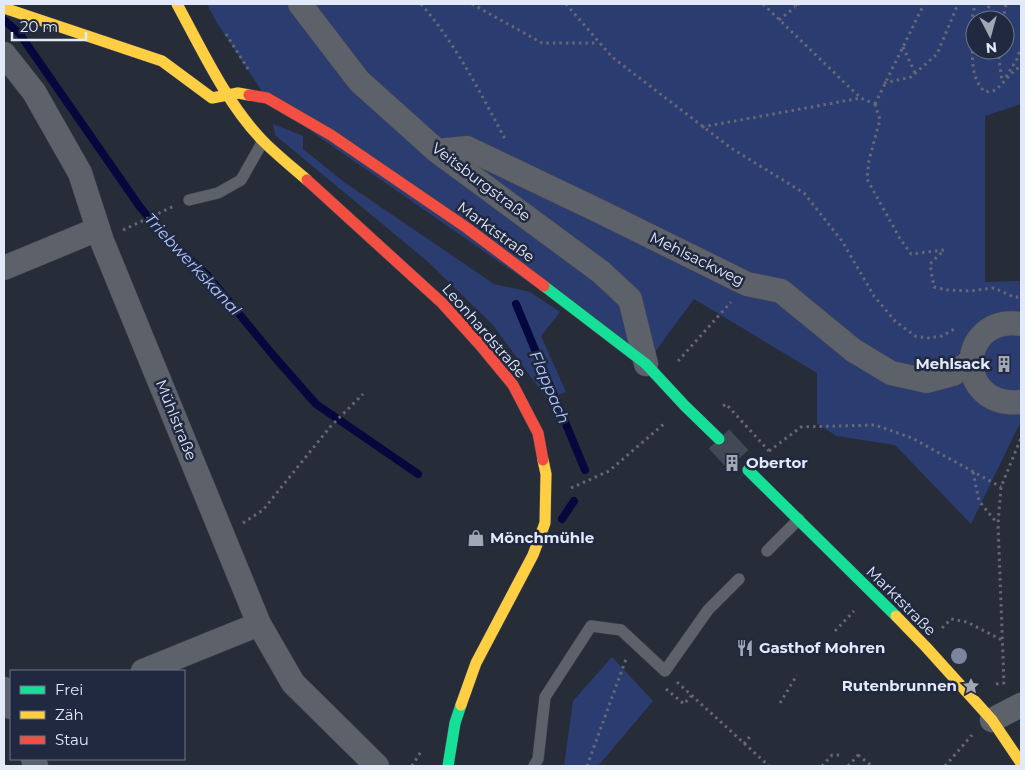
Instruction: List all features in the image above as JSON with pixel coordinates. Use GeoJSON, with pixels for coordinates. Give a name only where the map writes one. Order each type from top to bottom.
{"type":"FeatureCollection","features":[{"type":"Feature","properties":{"kind":"street","name":"Leonhardstraße"},"geometry":{"type":"LineString","coordinates":[[177,4],[228,96],[245,121],[262,141],[442,303],[513,385],[538,433],[546,474],[545,523],[533,555],[476,663],[455,724],[448,766]]}},
{"type":"Feature","properties":{"kind":"street","name":"Veitsburgstraße"},"geometry":{"type":"LineString","coordinates":[[300,4],[359,80],[437,151],[601,272],[630,299],[654,372]]}},
{"type":"Feature","properties":{"kind":"street","name":"Marktstraße"},"geometry":{"type":"LineString","coordinates":[[4,8],[162,61],[212,98],[238,93],[268,98],[330,135],[467,228],[654,372],[684,406],[719,439]]}},
{"type":"Feature","properties":{"kind":"street","name":"Mühlstraße"},"geometry":{"type":"LineString","coordinates":[[4,54],[34,92],[80,173],[98,229],[259,624],[293,683],[378,766]]}},
{"type":"Feature","properties":{"kind":"street","name":"Mehlsackweg"},"geometry":{"type":"LineString","coordinates":[[437,151],[467,148],[599,210],[747,284],[781,291],[853,350],[891,373],[927,382],[953,374],[971,361]]}},
{"type":"Feature","properties":{"kind":"street"},"geometry":{"type":"LineString","coordinates":[[4,268],[98,229]]}},
{"type":"Feature","properties":{"kind":"street"},"geometry":{"type":"LineString","coordinates":[[1021,324],[998,324],[988,330],[979,338],[973,349],[971,361],[972,373],[977,385],[986,394],[997,400],[1009,403],[1021,402]]}},
{"type":"Feature","properties":{"kind":"street","name":"Marktstraße"},"geometry":{"type":"LineString","coordinates":[[748,470],[926,647],[992,720],[1021,763]]}},
{"type":"Feature","properties":{"kind":"street"},"geometry":{"type":"LineString","coordinates":[[145,670],[259,624]]}},
{"type":"Feature","properties":{"kind":"street"},"geometry":{"type":"LineString","coordinates":[[4,689],[10,704]]}},
{"type":"Feature","properties":{"kind":"street"},"geometry":{"type":"LineString","coordinates":[[992,720],[1021,705]]}},
{"type":"Feature","properties":{"kind":"lane"},"geometry":{"type":"LineString","coordinates":[[189,200],[218,193],[241,180],[262,141]]}},
{"type":"Feature","properties":{"kind":"lane"},"geometry":{"type":"LineString","coordinates":[[767,551],[799,519]]}},
{"type":"Feature","properties":{"kind":"lane"},"geometry":{"type":"LineString","coordinates":[[534,766],[538,760],[545,697],[591,626],[621,630],[665,671],[708,610],[739,579]]}},
{"type":"Feature","properties":{"kind":"path"},"geometry":{"type":"LineString","coordinates":[[421,4],[470,73],[507,142]]}},
{"type":"Feature","properties":{"kind":"path"},"geometry":{"type":"LineString","coordinates":[[472,4],[542,43],[599,43]]}},
{"type":"Feature","properties":{"kind":"path"},"geometry":{"type":"LineString","coordinates":[[566,4],[612,57],[730,148],[804,193],[842,241],[874,296],[895,321],[915,336],[928,338],[942,336]]}},
{"type":"Feature","properties":{"kind":"path"},"geometry":{"type":"LineString","coordinates":[[763,4],[861,98],[875,104]]}},
{"type":"Feature","properties":{"kind":"path"},"geometry":{"type":"LineString","coordinates":[[924,4],[875,104],[880,120],[869,160],[867,179],[899,237],[911,254],[944,250],[930,264],[934,287],[970,292],[994,288],[1014,297],[1021,296]]}},
{"type":"Feature","properties":{"kind":"path"},"geometry":{"type":"LineString","coordinates":[[884,83],[911,77],[937,54],[958,4]]}},
{"type":"Feature","properties":{"kind":"path"},"geometry":{"type":"LineString","coordinates":[[779,20],[797,5]]}},
{"type":"Feature","properties":{"kind":"path"},"geometry":{"type":"LineString","coordinates":[[221,27],[268,98]]}},
{"type":"Feature","properties":{"kind":"path"},"geometry":{"type":"LineString","coordinates":[[902,46],[915,74]]}},
{"type":"Feature","properties":{"kind":"path"},"geometry":{"type":"LineString","coordinates":[[1002,83],[1017,59],[1021,48]]}},
{"type":"Feature","properties":{"kind":"path"},"geometry":{"type":"LineString","coordinates":[[973,60],[973,71],[979,86],[985,92],[996,90],[1021,66]]}},
{"type":"Feature","properties":{"kind":"path"},"geometry":{"type":"LineString","coordinates":[[999,60],[1002,83]]}},
{"type":"Feature","properties":{"kind":"path"},"geometry":{"type":"LineString","coordinates":[[702,127],[861,98]]}},
{"type":"Feature","properties":{"kind":"path"},"geometry":{"type":"LineString","coordinates":[[134,224],[163,211]]}},
{"type":"Feature","properties":{"kind":"path"},"geometry":{"type":"LineString","coordinates":[[654,372],[747,284]]}},
{"type":"Feature","properties":{"kind":"path"},"geometry":{"type":"LineString","coordinates":[[224,535],[263,510],[330,427],[363,394]]}},
{"type":"Feature","properties":{"kind":"path"},"geometry":{"type":"LineString","coordinates":[[546,498],[610,471],[684,406]]}},
{"type":"Feature","properties":{"kind":"path"},"geometry":{"type":"LineString","coordinates":[[769,451],[801,427],[875,426],[912,438],[1001,487]]}},
{"type":"Feature","properties":{"kind":"path"},"geometry":{"type":"LineString","coordinates":[[988,685],[1004,683],[998,524],[1001,487],[1021,438]]}},
{"type":"Feature","properties":{"kind":"path"},"geometry":{"type":"LineString","coordinates":[[973,471],[979,501],[998,524]]}},
{"type":"Feature","properties":{"kind":"path"},"geometry":{"type":"LineString","coordinates":[[926,647],[950,619],[967,622],[1003,640]]}},
{"type":"Feature","properties":{"kind":"path"},"geometry":{"type":"LineString","coordinates":[[587,766],[627,656]]}},
{"type":"Feature","properties":{"kind":"path"},"geometry":{"type":"LineString","coordinates":[[665,671],[769,766]]}},
{"type":"Feature","properties":{"kind":"path"},"geometry":{"type":"LineString","coordinates":[[780,703],[797,675]]}},
{"type":"Feature","properties":{"kind":"path"},"geometry":{"type":"LineString","coordinates":[[684,704],[691,696]]}},
{"type":"Feature","properties":{"kind":"path"},"geometry":{"type":"LineString","coordinates":[[945,766],[975,732],[992,720]]}},
{"type":"Feature","properties":{"kind":"path"},"geometry":{"type":"LineString","coordinates":[[744,744],[752,734]]}},
{"type":"Feature","properties":{"kind":"path"},"geometry":{"type":"LineString","coordinates":[[412,766],[422,750]]}},
{"type":"Feature","properties":{"kind":"path"},"geometry":{"type":"LineString","coordinates":[[848,766],[860,754],[872,766]]}},
{"type":"Feature","properties":{"kind":"path"},"geometry":{"type":"LineString","coordinates":[[822,766],[832,755],[841,755]]}},
{"type":"Feature","properties":{"kind":"shaded area"},"geometry":{"type":"Polygon","coordinates":[[[207,4],[1021,4],[1021,104],[985,116],[985,282],[1021,281],[1021,421],[971,524],[895,445],[837,436],[817,424],[817,373],[694,299],[646,364],[269,102],[217,23],[207,4]]]}},
{"type":"Feature","properties":{"kind":"shaded area"},"geometry":{"type":"Polygon","coordinates":[[[273,124],[303,136],[303,149],[344,182],[494,284],[530,292],[560,312],[541,336],[566,392],[547,399],[493,325],[427,261],[275,135],[273,124]]]}},
{"type":"Feature","properties":{"kind":"shaded area"},"geometry":{"type":"Polygon","coordinates":[[[612,657],[653,701],[598,766],[564,766],[573,701],[612,657]]]}},
{"type":"Feature","properties":{"kind":"waterway","name":"Triebwerkskanal"},"geometry":{"type":"LineString","coordinates":[[4,20],[19,33],[140,207],[166,238],[208,276],[316,404],[418,474]]}},
{"type":"Feature","properties":{"kind":"waterway","name":"Flappach"},"geometry":{"type":"LineString","coordinates":[[516,304],[585,470]]}},
{"type":"Feature","properties":{"kind":"waterway","name":"Flappach"},"geometry":{"type":"LineString","coordinates":[[562,519],[574,501]]}},
{"type":"Feature","properties":{"kind":"tunnel"},"geometry":{"type":"LineString","coordinates":[[719,439],[748,470]]}},
{"type":"Feature","properties":{"kind":"traffic: fast"},"geometry":{"type":"LineString","coordinates":[[544,286],[646,364],[719,439]]}},
{"type":"Feature","properties":{"kind":"traffic: fast"},"geometry":{"type":"LineString","coordinates":[[748,470],[896,616]]}},
{"type":"Feature","properties":{"kind":"traffic: fast"},"geometry":{"type":"LineString","coordinates":[[448,766],[455,723],[461,705]]}},
{"type":"Feature","properties":{"kind":"traffic: slow"},"geometry":{"type":"LineString","coordinates":[[177,4],[216,76],[238,110],[263,141],[307,180]]}},
{"type":"Feature","properties":{"kind":"traffic: slow"},"geometry":{"type":"LineString","coordinates":[[4,8],[162,61],[212,98],[238,93],[249,95]]}},
{"type":"Feature","properties":{"kind":"traffic: slow"},"geometry":{"type":"LineString","coordinates":[[461,705],[476,663],[533,555],[545,523],[546,474],[543,460]]}},
{"type":"Feature","properties":{"kind":"traffic: slow"},"geometry":{"type":"LineString","coordinates":[[896,616],[992,720],[1021,763]]}},
{"type":"Feature","properties":{"kind":"traffic: jam"},"geometry":{"type":"LineString","coordinates":[[249,95],[267,98],[331,135],[467,228],[544,286]]}},
{"type":"Feature","properties":{"kind":"traffic: jam"},"geometry":{"type":"LineString","coordinates":[[307,180],[442,303],[480,345],[513,385],[538,433],[543,460]]}},
{"type":"Feature","properties":{"kind":"place","name":"Mehlsack"},"geometry":{"type":"Point","coordinates":[1004,364]}},
{"type":"Feature","properties":{"kind":"place","name":"Obertor"},"geometry":{"type":"Point","coordinates":[732,463]}},
{"type":"Feature","properties":{"kind":"place","name":"Mönchmühle"},"geometry":{"type":"Point","coordinates":[476,538]}},
{"type":"Feature","properties":{"kind":"place","name":"Gasthof Mohren"},"geometry":{"type":"Point","coordinates":[745,648]}},
{"type":"Feature","properties":{"kind":"place","name":"Rutenbrunnen"},"geometry":{"type":"Point","coordinates":[971,686]}}]}
